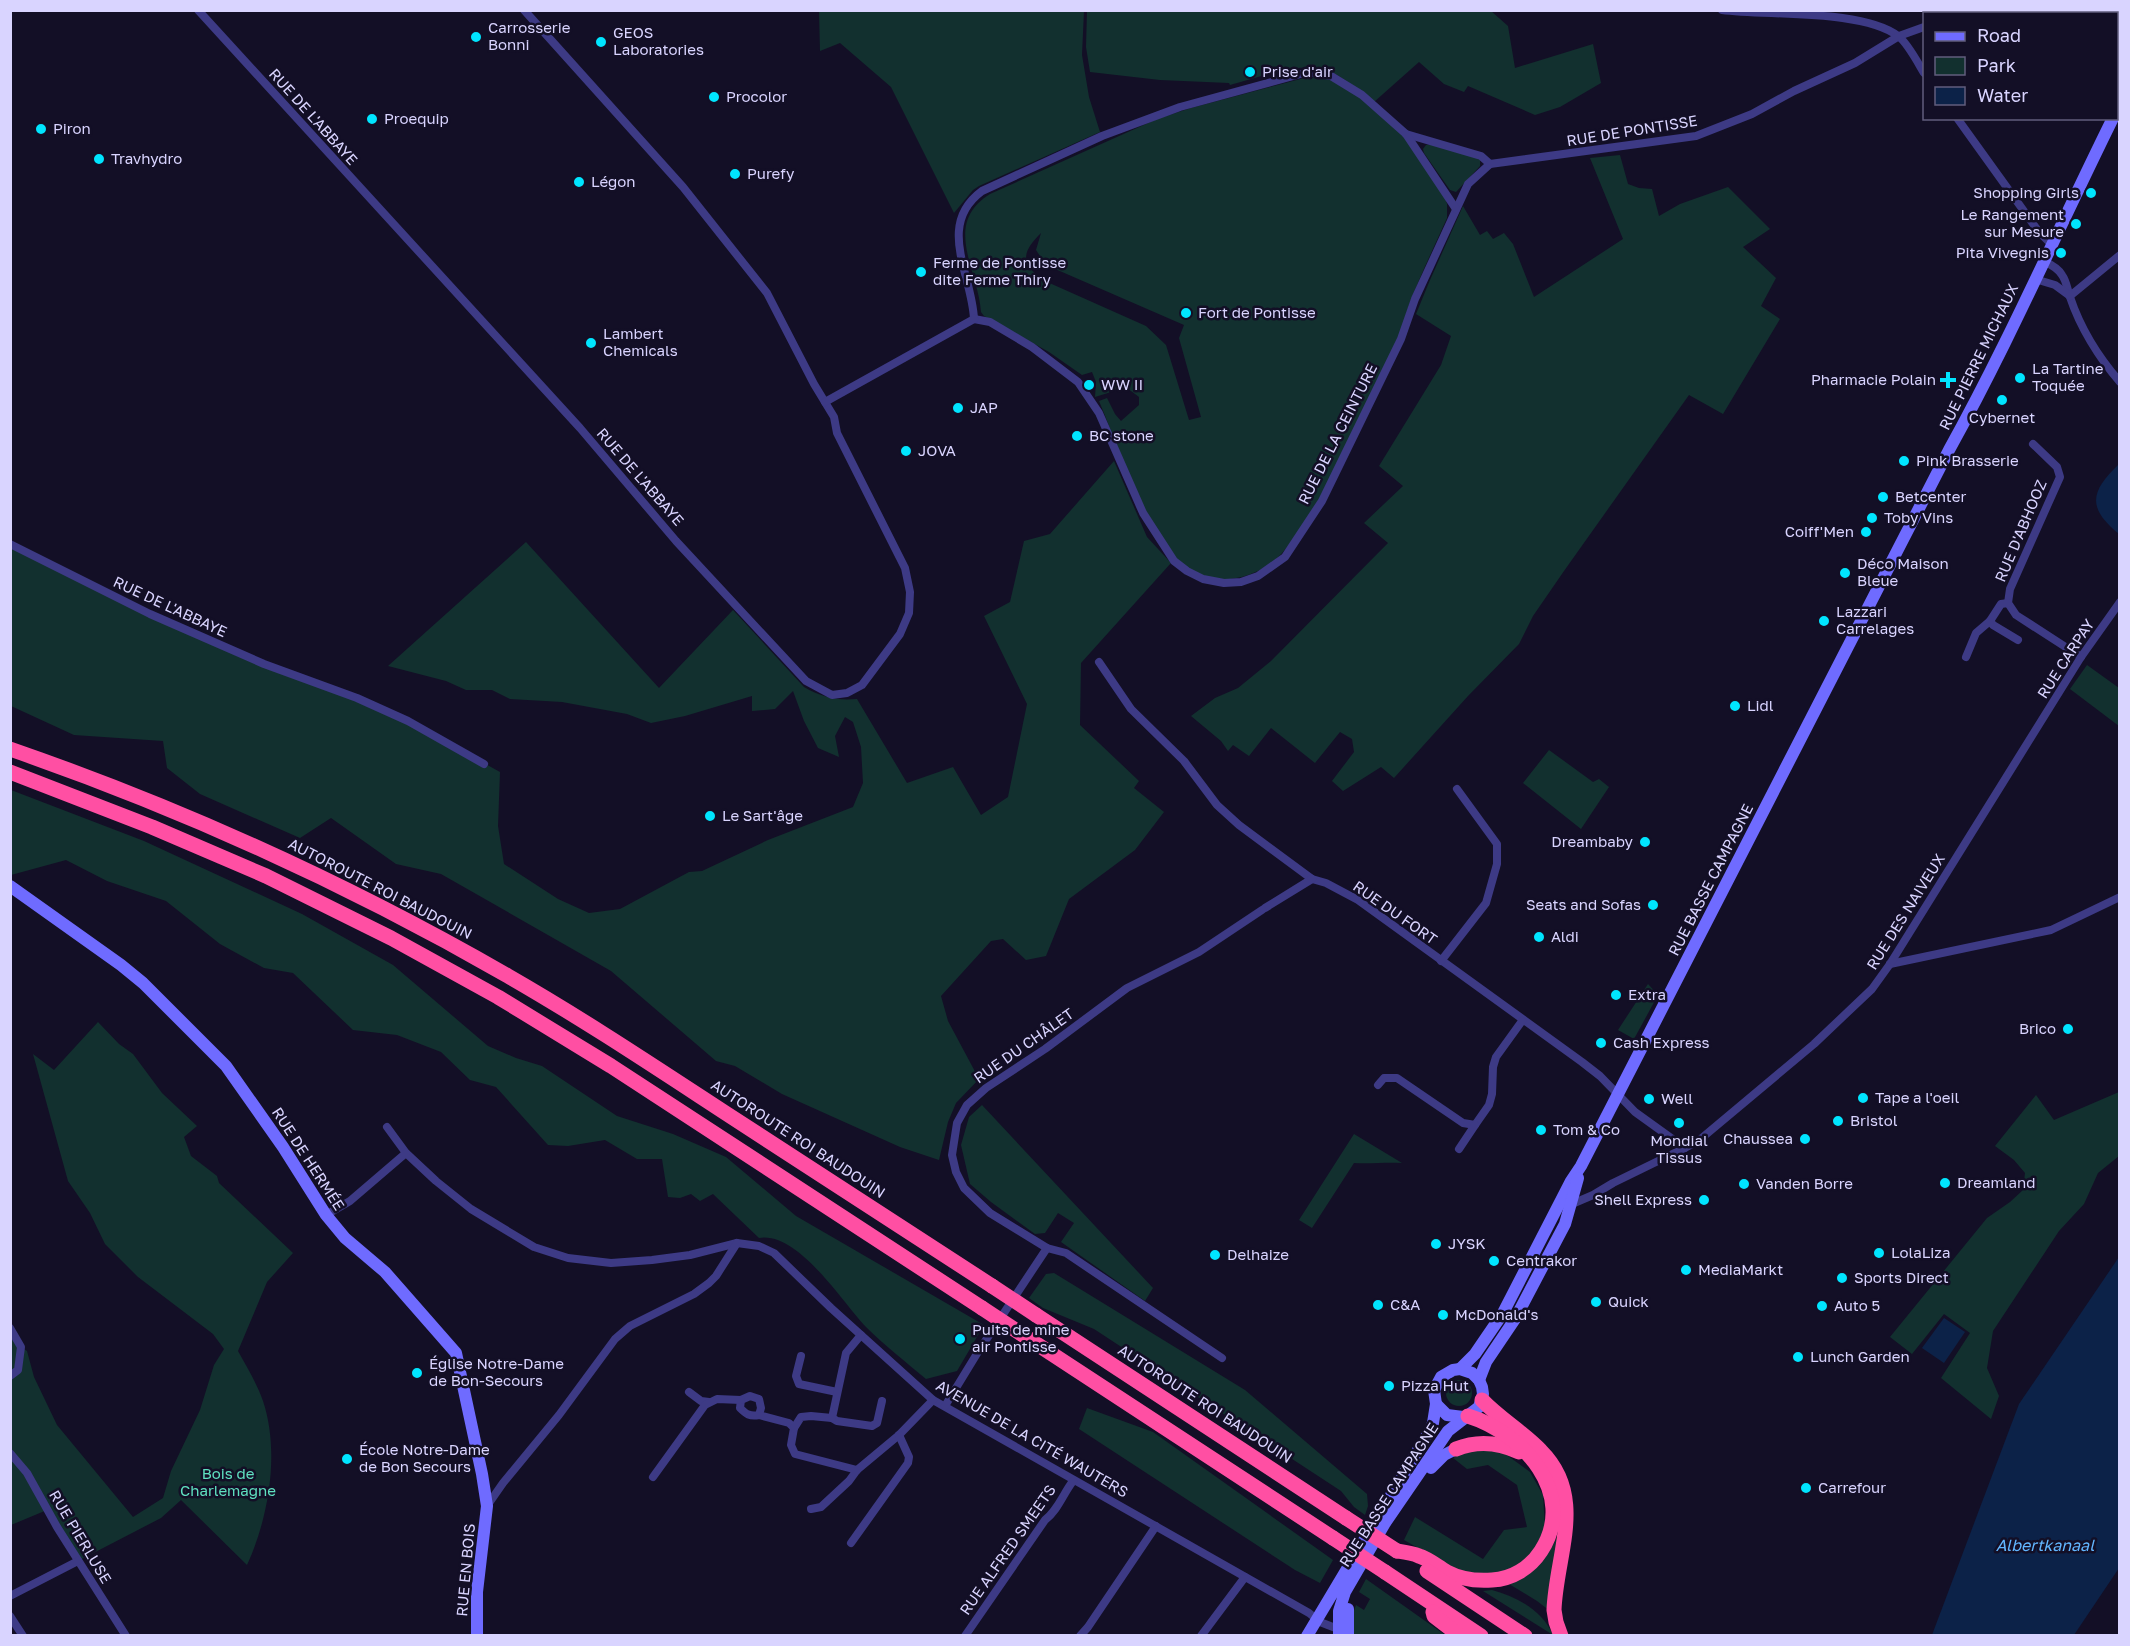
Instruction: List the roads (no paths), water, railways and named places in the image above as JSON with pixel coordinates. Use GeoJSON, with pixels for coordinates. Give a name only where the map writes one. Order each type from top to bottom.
{"type":"FeatureCollection","features":[{"type":"Feature","properties":{"kind":"highway","name":"AUTOROUTE ROI BAUDOUIN"},"geometry":{"type":"LineString","coordinates":[[10,749],[273,854],[400,916],[508,976],[620,1044],[1525,1635]]}},
{"type":"Feature","properties":{"kind":"highway"},"geometry":{"type":"LineString","coordinates":[[10,772],[152,827],[266,876],[391,938],[488,991],[620,1072],[1481,1635]]}},
{"type":"Feature","properties":{"kind":"highway"},"geometry":{"type":"LineString","coordinates":[[1482,1400],[1544,1453],[1561,1482],[1567,1504],[1554,1610],[1561,1635]]}},
{"type":"Feature","properties":{"kind":"highway"},"geometry":{"type":"LineString","coordinates":[[1397,1551],[1421,1556],[1450,1573],[1465,1578],[1493,1580],[1503,1579],[1532,1564],[1546,1543],[1553,1521],[1554,1507],[1549,1484],[1523,1449],[1497,1429],[1483,1421],[1466,1416]]}},
{"type":"Feature","properties":{"kind":"highway"},"geometry":{"type":"LineString","coordinates":[[1456,1449],[1475,1443],[1494,1443],[1512,1448],[1534,1461]]}},
{"type":"Feature","properties":{"kind":"highway"},"geometry":{"type":"LineString","coordinates":[[1432,1603],[1434,1616],[1460,1635]]}},
{"type":"Feature","properties":{"kind":"main road","name":"RUE PIERRE MICHAUX"},"geometry":{"type":"LineString","coordinates":[[1869,608],[1994,366],[2112,120]]}},
{"type":"Feature","properties":{"kind":"main road","name":"RUE BASSE CAMPAGNE"},"geometry":{"type":"LineString","coordinates":[[1307,1635],[1430,1430],[1436,1404],[1434,1390],[1436,1384],[1446,1372],[1460,1369],[1486,1339],[1503,1313],[1869,608]]}},
{"type":"Feature","properties":{"kind":"main road","name":"RUE DE HERMÉE"},"geometry":{"type":"LineString","coordinates":[[10,886],[121,965],[151,991],[219,1059],[250,1098],[326,1215],[345,1238],[385,1272],[456,1353],[487,1506]]}},
{"type":"Feature","properties":{"kind":"main road","name":"RUE BASSE CAMPAGNE"},"geometry":{"type":"LineString","coordinates":[[1479,1380],[1486,1362],[1524,1302],[1565,1224],[1581,1166]]}},
{"type":"Feature","properties":{"kind":"main road"},"geometry":{"type":"LineString","coordinates":[[1460,1369],[1472,1373],[1479,1380],[1482,1387],[1482,1400]]}},
{"type":"Feature","properties":{"kind":"main road","name":"RUE BASSE CAMPAGNE"},"geometry":{"type":"LineString","coordinates":[[1417,1482],[1448,1431],[1479,1407],[1482,1400]]}},
{"type":"Feature","properties":{"kind":"main road","name":"RUE BASSE CAMPAGNE"},"geometry":{"type":"LineString","coordinates":[[1436,1404],[1448,1415],[1466,1416]]}},
{"type":"Feature","properties":{"kind":"main road"},"geometry":{"type":"LineString","coordinates":[[1337,1632],[1347,1614],[1356,1583],[1417,1482],[1435,1462],[1456,1449]]}},
{"type":"Feature","properties":{"kind":"main road","name":"RUE EN BOIS"},"geometry":{"type":"LineString","coordinates":[[477,1635],[477,1592],[487,1506]]}},
{"type":"Feature","properties":{"kind":"main road","name":"RUE BASSE CAMPAGNE"},"geometry":{"type":"LineString","coordinates":[[1337,1632],[1336,1599],[1347,1570]]}},
{"type":"Feature","properties":{"kind":"street","name":"RUE DE L'ABBAYE"},"geometry":{"type":"LineString","coordinates":[[198,10],[580,428],[676,541],[806,681],[832,695],[848,693],[862,686],[900,634],[909,614],[910,592],[905,568],[837,433],[834,417],[767,293],[683,187],[524,10]]}},
{"type":"Feature","properties":{"kind":"street"},"geometry":{"type":"LineString","coordinates":[[1722,10],[1839,18],[1865,23],[1899,36],[1923,72]]}},
{"type":"Feature","properties":{"kind":"street","name":"RUE DE PONTISSE"},"geometry":{"type":"LineString","coordinates":[[1490,164],[1696,136],[1752,114],[1794,91],[1855,63],[1899,36],[1923,27]]}},
{"type":"Feature","properties":{"kind":"street"},"geometry":{"type":"LineString","coordinates":[[825,402],[974,319],[973,301],[961,261],[958,231],[962,217],[975,196],[998,183],[1102,136],[1180,107],[1308,72],[1331,76],[1362,95],[1406,134],[1456,209]]}},
{"type":"Feature","properties":{"kind":"street"},"geometry":{"type":"LineString","coordinates":[[1958,120],[2039,232],[2051,244]]}},
{"type":"Feature","properties":{"kind":"street"},"geometry":{"type":"LineString","coordinates":[[1406,134],[1481,156],[1490,164],[1468,184],[1456,209]]}},
{"type":"Feature","properties":{"kind":"street","name":"RUE DE LA CEINTURE"},"geometry":{"type":"LineString","coordinates":[[974,319],[990,322],[1032,347],[1078,382],[1099,413],[1143,513],[1174,561],[1203,579],[1224,583],[1241,582],[1258,576],[1285,557],[1322,501],[1401,339],[1415,299],[1456,209]]}},
{"type":"Feature","properties":{"kind":"street"},"geometry":{"type":"LineString","coordinates":[[2070,296],[2120,255]]}},
{"type":"Feature","properties":{"kind":"street"},"geometry":{"type":"LineString","coordinates":[[2043,261],[2062,275],[2095,347],[2120,382]]}},
{"type":"Feature","properties":{"kind":"street"},"geometry":{"type":"LineString","coordinates":[[2035,279],[2055,285],[2070,296]]}},
{"type":"Feature","properties":{"kind":"street","name":"RUE D'ABHOOZ"},"geometry":{"type":"LineString","coordinates":[[2034,444],[2057,467],[2060,477],[2010,589],[2008,603],[2016,615],[2081,657]]}},
{"type":"Feature","properties":{"kind":"street","name":"RUE DE L'ABBAYE"},"geometry":{"type":"LineString","coordinates":[[10,544],[150,614],[264,664],[357,698],[408,721],[484,764]]}},
{"type":"Feature","properties":{"kind":"street","name":"RUE CARPAY"},"geometry":{"type":"LineString","coordinates":[[2035,732],[2081,657],[2120,602]]}},
{"type":"Feature","properties":{"kind":"street","name":"RUE D'ABHOOZ"},"geometry":{"type":"LineString","coordinates":[[1966,657],[1976,633],[1990,621],[2001,604],[2008,603]]}},
{"type":"Feature","properties":{"kind":"street"},"geometry":{"type":"LineString","coordinates":[[1990,621],[2018,640]]}},
{"type":"Feature","properties":{"kind":"street","name":"RUE DU FORT"},"geometry":{"type":"LineString","coordinates":[[1099,662],[1131,709],[1184,761],[1217,805],[1239,825],[1312,879],[1326,883],[1358,900],[1582,1062],[1617,1095]]}},
{"type":"Feature","properties":{"kind":"street","name":"RUE DES NAIVEUX"},"geometry":{"type":"LineString","coordinates":[[1572,1204],[1696,1142],[1814,1044],[1872,989],[1890,964],[2035,732]]}},
{"type":"Feature","properties":{"kind":"street"},"geometry":{"type":"LineString","coordinates":[[1441,961],[1485,903],[1497,864],[1497,844],[1456,789]]}},
{"type":"Feature","properties":{"kind":"street","name":"RUE DU CHÂLET"},"geometry":{"type":"LineString","coordinates":[[1222,1358],[1066,1253],[1047,1248],[990,1213],[963,1188],[956,1172],[952,1155],[957,1123],[967,1105],[986,1088],[1045,1049],[1127,988],[1199,952],[1312,879]]}},
{"type":"Feature","properties":{"kind":"street"},"geometry":{"type":"LineString","coordinates":[[1890,964],[2051,930],[2120,897]]}},
{"type":"Feature","properties":{"kind":"street"},"geometry":{"type":"LineString","coordinates":[[1459,1149],[1489,1105],[1496,1057],[1522,1020]]}},
{"type":"Feature","properties":{"kind":"street"},"geometry":{"type":"LineString","coordinates":[[1378,1085],[1384,1077],[1397,1078],[1463,1123],[1475,1125]]}},
{"type":"Feature","properties":{"kind":"street"},"geometry":{"type":"LineString","coordinates":[[1617,1095],[1635,1113],[1685,1148]]}},
{"type":"Feature","properties":{"kind":"street"},"geometry":{"type":"LineString","coordinates":[[387,1127],[405,1153],[436,1181],[471,1209],[534,1247],[568,1258],[611,1263],[690,1255],[737,1244]]}},
{"type":"Feature","properties":{"kind":"street"},"geometry":{"type":"LineString","coordinates":[[326,1215],[350,1201],[405,1153]]}},
{"type":"Feature","properties":{"kind":"street"},"geometry":{"type":"LineString","coordinates":[[487,1506],[615,1339],[630,1326],[694,1294],[709,1283],[737,1244]]}},
{"type":"Feature","properties":{"kind":"street","name":"AVENUE DE LA CITÉ WAUTERS"},"geometry":{"type":"LineString","coordinates":[[737,1244],[759,1246],[774,1253],[933,1400],[1309,1613],[1337,1632]]}},
{"type":"Feature","properties":{"kind":"street"},"geometry":{"type":"LineString","coordinates":[[945,1406],[1047,1248]]}},
{"type":"Feature","properties":{"kind":"street"},"geometry":{"type":"LineString","coordinates":[[10,1328],[21,1347],[18,1370],[10,1376]]}},
{"type":"Feature","properties":{"kind":"street"},"geometry":{"type":"LineString","coordinates":[[832,1418],[846,1353],[861,1335]]}},
{"type":"Feature","properties":{"kind":"street"},"geometry":{"type":"LineString","coordinates":[[801,1356],[796,1376],[799,1384],[837,1392]]}},
{"type":"Feature","properties":{"kind":"street"},"geometry":{"type":"LineString","coordinates":[[689,1392],[702,1401],[709,1402],[717,1399],[741,1400],[750,1396],[759,1399],[761,1408],[759,1415]]}},
{"type":"Feature","properties":{"kind":"street"},"geometry":{"type":"LineString","coordinates":[[741,1400],[740,1408],[744,1413],[789,1423],[794,1428]]}},
{"type":"Feature","properties":{"kind":"street"},"geometry":{"type":"LineString","coordinates":[[811,1509],[821,1507],[849,1481],[857,1470],[899,1435],[933,1400]]}},
{"type":"Feature","properties":{"kind":"street"},"geometry":{"type":"LineString","coordinates":[[857,1470],[795,1454],[791,1445],[794,1428],[801,1417],[811,1416],[872,1426],[877,1423],[882,1401]]}},
{"type":"Feature","properties":{"kind":"street"},"geometry":{"type":"LineString","coordinates":[[653,1477],[709,1402]]}},
{"type":"Feature","properties":{"kind":"street"},"geometry":{"type":"LineString","coordinates":[[851,1544],[908,1463],[909,1457],[899,1435]]}},
{"type":"Feature","properties":{"kind":"street","name":"RUE PIERLUSE"},"geometry":{"type":"LineString","coordinates":[[10,1453],[27,1473],[78,1561],[126,1635]]}},
{"type":"Feature","properties":{"kind":"street","name":"RUE ALFRED SMEETS"},"geometry":{"type":"LineString","coordinates":[[965,1635],[1045,1520],[1060,1503],[1073,1481]]}},
{"type":"Feature","properties":{"kind":"street"},"geometry":{"type":"LineString","coordinates":[[484,1484],[492,1487],[503,1483]]}},
{"type":"Feature","properties":{"kind":"street"},"geometry":{"type":"LineString","coordinates":[[1080,1635],[1088,1627],[1156,1526]]}},
{"type":"Feature","properties":{"kind":"street"},"geometry":{"type":"LineString","coordinates":[[10,1596],[78,1561]]}},
{"type":"Feature","properties":{"kind":"street"},"geometry":{"type":"LineString","coordinates":[[1201,1635],[1245,1577]]}},
{"type":"Feature","properties":{"kind":"street"},"geometry":{"type":"LineString","coordinates":[[10,1616],[23,1635]]}},
{"type":"Feature","properties":{"kind":"water"},"geometry":{"type":"Polygon","coordinates":[[[2119,464],[2119,534],[2101,515],[2096,499],[2103,483],[2119,464]]]}},
{"type":"Feature","properties":{"kind":"water","name":"Albertkanaal"},"geometry":{"type":"Polygon","coordinates":[[[2119,1257],[2119,1568],[2074,1635],[1932,1635],[2019,1404],[2119,1257]]]}},
{"type":"Feature","properties":{"kind":"water"},"geometry":{"type":"Polygon","coordinates":[[[1944,1318],[1965,1332],[1944,1363],[1922,1348],[1944,1318]]]}},
{"type":"Feature","properties":{"kind":"place","name":"Carrosserie Bonni"},"geometry":{"type":"Point","coordinates":[476,37]}},
{"type":"Feature","properties":{"kind":"place","name":"GEOS Laboratories"},"geometry":{"type":"Point","coordinates":[601,42]}},
{"type":"Feature","properties":{"kind":"place","name":"Prise d'air"},"geometry":{"type":"Point","coordinates":[1250,72]}},
{"type":"Feature","properties":{"kind":"place","name":"Procolor"},"geometry":{"type":"Point","coordinates":[714,97]}},
{"type":"Feature","properties":{"kind":"place","name":"Proequip"},"geometry":{"type":"Point","coordinates":[372,119]}},
{"type":"Feature","properties":{"kind":"place","name":"Piron"},"geometry":{"type":"Point","coordinates":[41,129]}},
{"type":"Feature","properties":{"kind":"place","name":"Travhydro"},"geometry":{"type":"Point","coordinates":[99,159]}},
{"type":"Feature","properties":{"kind":"place","name":"Purefy"},"geometry":{"type":"Point","coordinates":[735,174]}},
{"type":"Feature","properties":{"kind":"place","name":"Légon"},"geometry":{"type":"Point","coordinates":[579,182]}},
{"type":"Feature","properties":{"kind":"place","name":"Shopping Girls"},"geometry":{"type":"Point","coordinates":[2091,193]}},
{"type":"Feature","properties":{"kind":"place","name":"Le Rangement sur Mesure"},"geometry":{"type":"Point","coordinates":[2076,224]}},
{"type":"Feature","properties":{"kind":"place","name":"Pita Vivegnis"},"geometry":{"type":"Point","coordinates":[2061,253]}},
{"type":"Feature","properties":{"kind":"place","name":"Ferme de Pontisse dite Ferme Thiry"},"geometry":{"type":"Point","coordinates":[921,272]}},
{"type":"Feature","properties":{"kind":"place","name":"Fort de Pontisse"},"geometry":{"type":"Point","coordinates":[1186,313]}},
{"type":"Feature","properties":{"kind":"place","name":"Lambert Chemicals"},"geometry":{"type":"Point","coordinates":[591,343]}},
{"type":"Feature","properties":{"kind":"place","name":"La Tartine Toquée"},"geometry":{"type":"Point","coordinates":[2020,378]}},
{"type":"Feature","properties":{"kind":"place","name":"Pharmacie Polain"},"geometry":{"type":"Point","coordinates":[1948,380]}},
{"type":"Feature","properties":{"kind":"place","name":"WW II"},"geometry":{"type":"Point","coordinates":[1089,385]}},
{"type":"Feature","properties":{"kind":"place","name":"Cybernet"},"geometry":{"type":"Point","coordinates":[2002,400]}},
{"type":"Feature","properties":{"kind":"place","name":"JAP"},"geometry":{"type":"Point","coordinates":[958,408]}},
{"type":"Feature","properties":{"kind":"place","name":"BC stone"},"geometry":{"type":"Point","coordinates":[1077,436]}},
{"type":"Feature","properties":{"kind":"place","name":"JOVA"},"geometry":{"type":"Point","coordinates":[906,451]}},
{"type":"Feature","properties":{"kind":"place","name":"Pink Brasserie"},"geometry":{"type":"Point","coordinates":[1904,461]}},
{"type":"Feature","properties":{"kind":"place","name":"Betcenter"},"geometry":{"type":"Point","coordinates":[1883,497]}},
{"type":"Feature","properties":{"kind":"place","name":"Toby Vins"},"geometry":{"type":"Point","coordinates":[1872,518]}},
{"type":"Feature","properties":{"kind":"place","name":"Coiff'Men"},"geometry":{"type":"Point","coordinates":[1866,532]}},
{"type":"Feature","properties":{"kind":"place","name":"Déco Maison Bleue"},"geometry":{"type":"Point","coordinates":[1845,573]}},
{"type":"Feature","properties":{"kind":"place","name":"Lazzari Carrelages"},"geometry":{"type":"Point","coordinates":[1824,621]}},
{"type":"Feature","properties":{"kind":"place","name":"Lidl"},"geometry":{"type":"Point","coordinates":[1735,706]}},
{"type":"Feature","properties":{"kind":"place","name":"Le Sart'âge"},"geometry":{"type":"Point","coordinates":[710,816]}},
{"type":"Feature","properties":{"kind":"place","name":"Dreambaby"},"geometry":{"type":"Point","coordinates":[1645,842]}},
{"type":"Feature","properties":{"kind":"place","name":"Seats and Sofas"},"geometry":{"type":"Point","coordinates":[1653,905]}},
{"type":"Feature","properties":{"kind":"place","name":"Aldi"},"geometry":{"type":"Point","coordinates":[1539,937]}},
{"type":"Feature","properties":{"kind":"place","name":"Extra"},"geometry":{"type":"Point","coordinates":[1616,995]}},
{"type":"Feature","properties":{"kind":"place","name":"Brico"},"geometry":{"type":"Point","coordinates":[2068,1029]}},
{"type":"Feature","properties":{"kind":"place","name":"Cash Express"},"geometry":{"type":"Point","coordinates":[1601,1043]}},
{"type":"Feature","properties":{"kind":"place","name":"Tape a l'oeil"},"geometry":{"type":"Point","coordinates":[1863,1098]}},
{"type":"Feature","properties":{"kind":"place","name":"Well"},"geometry":{"type":"Point","coordinates":[1649,1099]}},
{"type":"Feature","properties":{"kind":"place","name":"Bristol"},"geometry":{"type":"Point","coordinates":[1838,1121]}},
{"type":"Feature","properties":{"kind":"place","name":"Mondial Tissus"},"geometry":{"type":"Point","coordinates":[1679,1123]}},
{"type":"Feature","properties":{"kind":"place","name":"Tom & Co"},"geometry":{"type":"Point","coordinates":[1541,1130]}},
{"type":"Feature","properties":{"kind":"place","name":"Chaussea"},"geometry":{"type":"Point","coordinates":[1805,1139]}},
{"type":"Feature","properties":{"kind":"place","name":"Dreamland"},"geometry":{"type":"Point","coordinates":[1945,1183]}},
{"type":"Feature","properties":{"kind":"place","name":"Vanden Borre"},"geometry":{"type":"Point","coordinates":[1744,1184]}},
{"type":"Feature","properties":{"kind":"place","name":"Shell Express"},"geometry":{"type":"Point","coordinates":[1704,1200]}},
{"type":"Feature","properties":{"kind":"place","name":"JYSK"},"geometry":{"type":"Point","coordinates":[1436,1244]}},
{"type":"Feature","properties":{"kind":"place","name":"LolaLiza"},"geometry":{"type":"Point","coordinates":[1879,1253]}},
{"type":"Feature","properties":{"kind":"place","name":"Delhaize"},"geometry":{"type":"Point","coordinates":[1215,1255]}},
{"type":"Feature","properties":{"kind":"place","name":"Centrakor"},"geometry":{"type":"Point","coordinates":[1494,1261]}},
{"type":"Feature","properties":{"kind":"place","name":"MediaMarkt"},"geometry":{"type":"Point","coordinates":[1686,1270]}},
{"type":"Feature","properties":{"kind":"place","name":"Sports Direct"},"geometry":{"type":"Point","coordinates":[1842,1278]}},
{"type":"Feature","properties":{"kind":"place","name":"Quick"},"geometry":{"type":"Point","coordinates":[1596,1302]}},
{"type":"Feature","properties":{"kind":"place","name":"C&A"},"geometry":{"type":"Point","coordinates":[1378,1305]}},
{"type":"Feature","properties":{"kind":"place","name":"Auto 5"},"geometry":{"type":"Point","coordinates":[1822,1306]}},
{"type":"Feature","properties":{"kind":"place","name":"McDonald's"},"geometry":{"type":"Point","coordinates":[1443,1315]}},
{"type":"Feature","properties":{"kind":"place","name":"Puits de mine air Pontisse"},"geometry":{"type":"Point","coordinates":[960,1339]}},
{"type":"Feature","properties":{"kind":"place","name":"Lunch Garden"},"geometry":{"type":"Point","coordinates":[1798,1357]}},
{"type":"Feature","properties":{"kind":"place","name":"Église Notre-Dame de Bon-Secours"},"geometry":{"type":"Point","coordinates":[417,1373]}},
{"type":"Feature","properties":{"kind":"place","name":"Pizza Hut"},"geometry":{"type":"Point","coordinates":[1389,1386]}},
{"type":"Feature","properties":{"kind":"place","name":"École Notre-Dame de Bon Secours"},"geometry":{"type":"Point","coordinates":[347,1459]}},
{"type":"Feature","properties":{"kind":"place","name":"Carrefour"},"geometry":{"type":"Point","coordinates":[1806,1488]}},
{"type":"Feature","properties":{"kind":"park label","name":"Bois de Charlemagne"},"geometry":{"type":"Point","coordinates":[228,1482]}}]}
